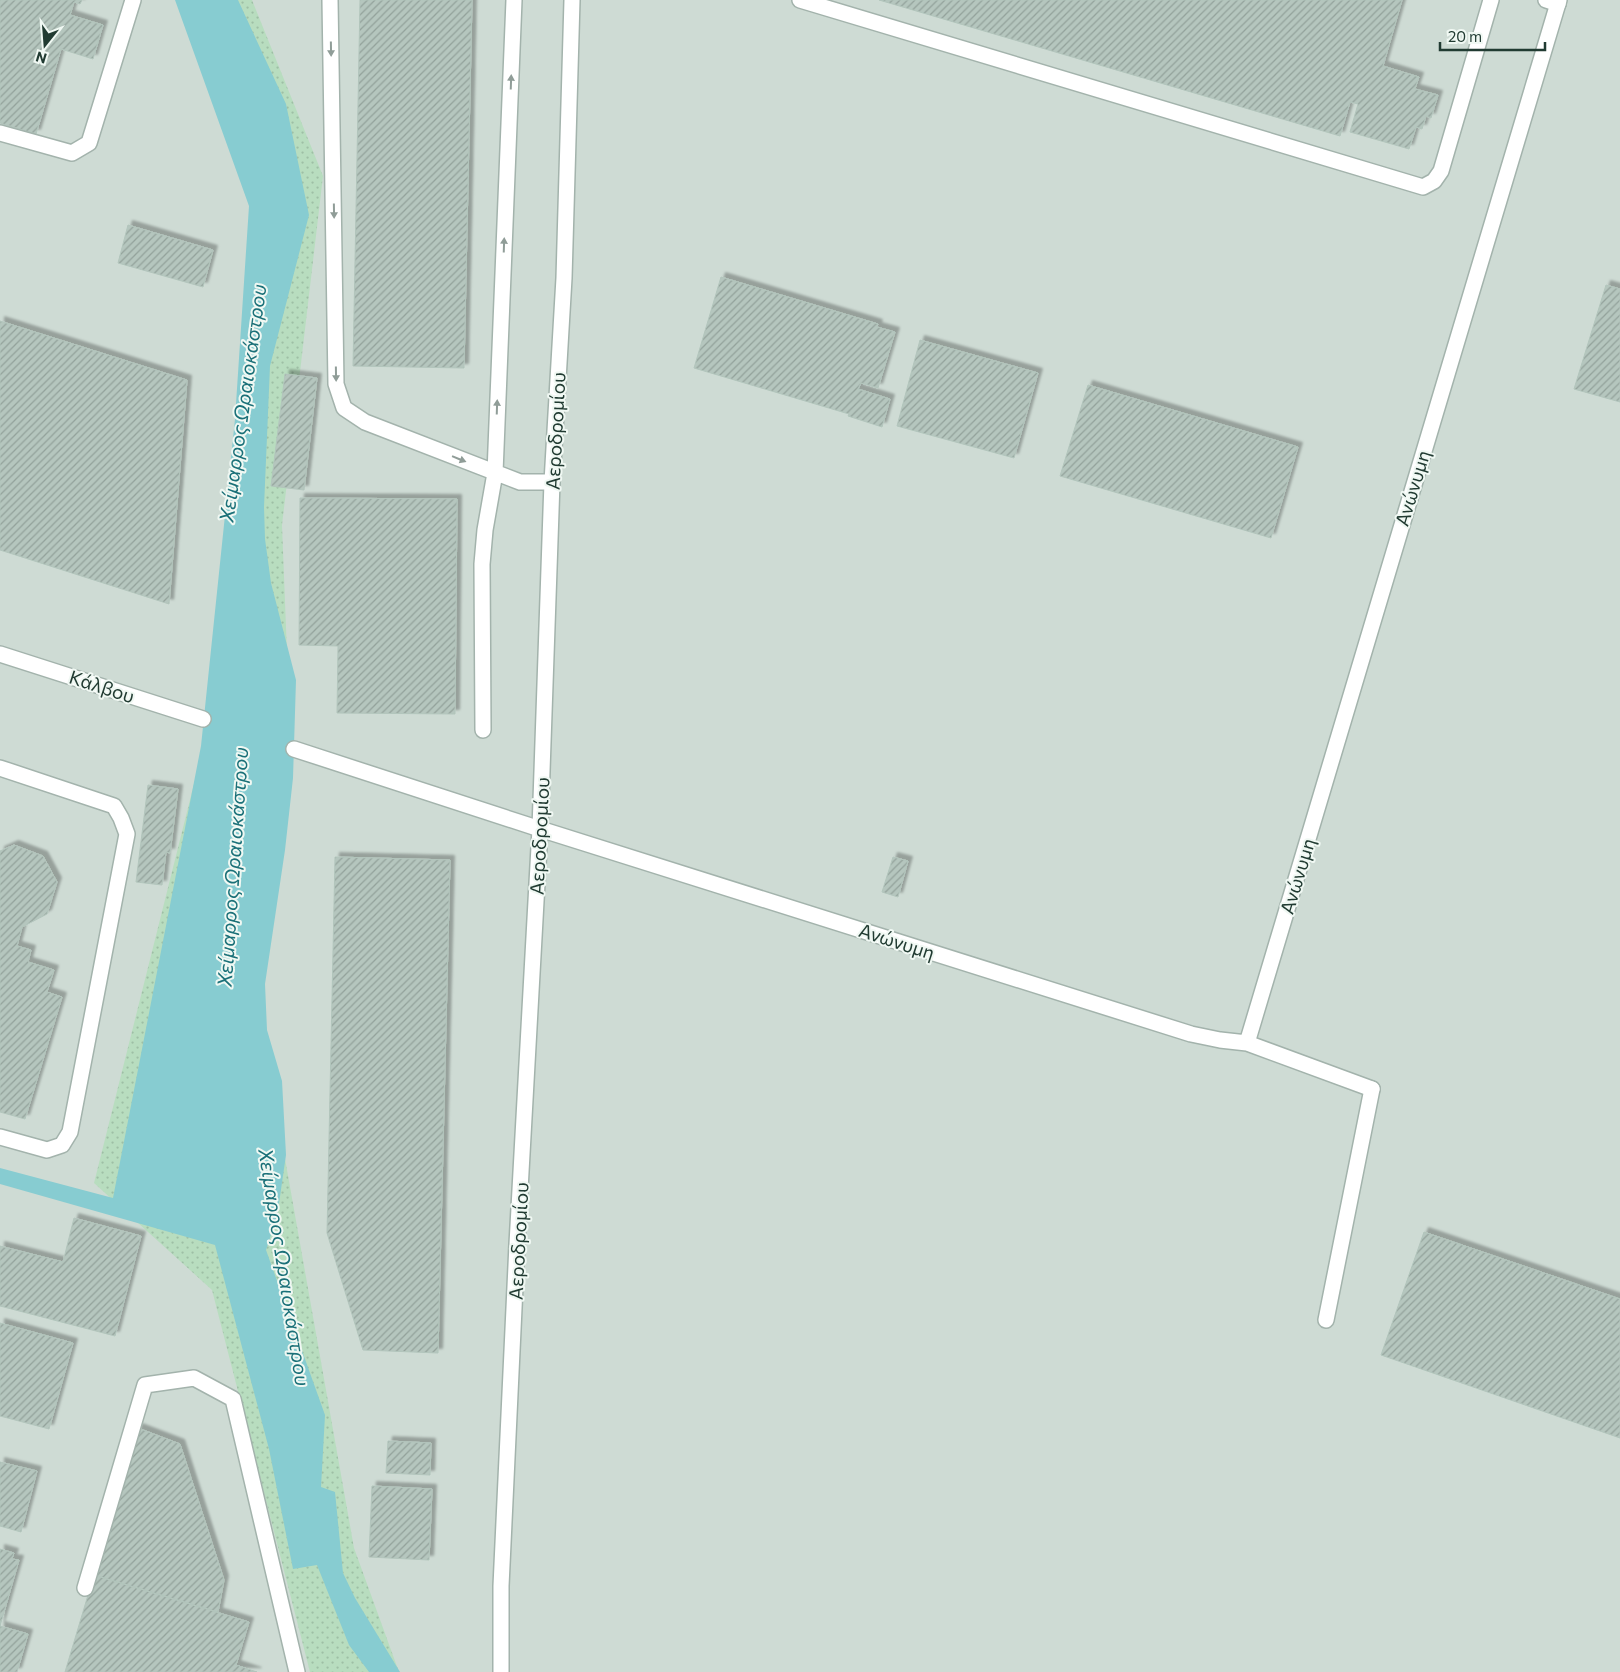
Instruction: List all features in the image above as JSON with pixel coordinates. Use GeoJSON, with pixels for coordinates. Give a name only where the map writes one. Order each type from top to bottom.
{"type":"FeatureCollection","features":[{"type":"Feature","properties":{"kind":"street"},"geometry":{"type":"LineString","coordinates":[[0,133],[72,153],[89,143],[133,0]]}},
{"type":"Feature","properties":{"kind":"street"},"geometry":{"type":"LineString","coordinates":[[330,0],[336,384],[344,408],[365,422],[520,482],[552,482]]}},
{"type":"Feature","properties":{"kind":"street"},"geometry":{"type":"LineString","coordinates":[[483,730],[482,564],[484,530],[495,473],[514,0]]}},
{"type":"Feature","properties":{"kind":"street","name":"Αεροδρομίου"},"geometry":{"type":"LineString","coordinates":[[501,1672],[502,1586],[516,1254],[540,829],[552,482],[564,278],[572,0]]}},
{"type":"Feature","properties":{"kind":"street"},"geometry":{"type":"LineString","coordinates":[[800,0],[1423,188],[1434,181],[1441,171],[1491,0]]}},
{"type":"Feature","properties":{"kind":"street","name":"Ανώνυμη"},"geometry":{"type":"LineString","coordinates":[[294,749],[540,829],[1191,1034],[1247,1043],[1554,1]]}},
{"type":"Feature","properties":{"kind":"street","name":"Κάλβου"},"geometry":{"type":"LineString","coordinates":[[0,654],[203,719]]}},
{"type":"Feature","properties":{"kind":"street"},"geometry":{"type":"LineString","coordinates":[[0,768],[114,806],[127,834],[70,1132],[62,1145],[46,1150],[0,1137]]}},
{"type":"Feature","properties":{"kind":"street"},"geometry":{"type":"LineString","coordinates":[[1247,1043],[1372,1089],[1326,1320]]}},
{"type":"Feature","properties":{"kind":"street"},"geometry":{"type":"LineString","coordinates":[[85,1588],[145,1385],[194,1378],[233,1398],[297,1672]]}},
{"type":"Feature","properties":{"kind":"shaded area"},"geometry":{"type":"Polygon","coordinates":[[[0,0],[1620,0],[1620,1672],[0,1672],[0,0]]]}},
{"type":"Feature","properties":{"kind":"green space"},"geometry":{"type":"Polygon","coordinates":[[[192,0],[252,0],[323,176],[282,525],[291,755],[253,978],[354,1548],[399,1672],[310,1672],[212,1290],[94,1183],[206,736],[256,198],[192,0]]]}},
{"type":"Feature","properties":{"kind":"water","name":"Χείμαρρος Ωραιοκάστρου"},"geometry":{"type":"Polygon","coordinates":[[[175,0],[238,0],[286,104],[309,215],[270,366],[264,507],[265,539],[271,583],[296,680],[293,778],[285,850],[265,984],[267,1030],[282,1081],[286,1155],[277,1217],[266,1250],[325,1415],[321,1487],[335,1492],[343,1573],[355,1598],[400,1672],[369,1672],[349,1645],[317,1565],[293,1569],[269,1449],[215,1245],[0,1184],[0,1168],[113,1198],[201,746],[235,419],[249,206],[175,0]]]}},
{"type":"Feature","properties":{"kind":"building"},"geometry":{"type":"Polygon","coordinates":[[[0,0],[82,0],[80,4],[74,2],[70,15],[103,25],[93,59],[61,49],[36,134],[0,123],[0,0]]]}},
{"type":"Feature","properties":{"kind":"building"},"geometry":{"type":"Polygon","coordinates":[[[360,0],[472,0],[464,368],[353,366],[360,0]]]}},
{"type":"Feature","properties":{"kind":"building"},"geometry":{"type":"Polygon","coordinates":[[[879,0],[1402,0],[1383,66],[1419,77],[1415,89],[1438,95],[1431,118],[1426,116],[1422,129],[1416,127],[1409,149],[1350,132],[1358,104],[1350,102],[1340,136],[879,0]]]}},
{"type":"Feature","properties":{"kind":"building"},"geometry":{"type":"Polygon","coordinates":[[[128,225],[213,250],[203,287],[118,263],[128,225]]]}},
{"type":"Feature","properties":{"kind":"building"},"geometry":{"type":"Polygon","coordinates":[[[721,277],[878,324],[877,327],[895,332],[878,388],[861,383],[858,389],[890,399],[882,427],[848,416],[849,414],[694,368],[721,277]]]}},
{"type":"Feature","properties":{"kind":"building"},"geometry":{"type":"Polygon","coordinates":[[[1606,285],[1620,289],[1620,402],[1574,389],[1606,285]]]}},
{"type":"Feature","properties":{"kind":"building"},"geometry":{"type":"Polygon","coordinates":[[[0,321],[187,380],[169,604],[0,550],[0,321]]]}},
{"type":"Feature","properties":{"kind":"building"},"geometry":{"type":"Polygon","coordinates":[[[920,340],[1038,373],[1014,458],[897,426],[920,340]]]}},
{"type":"Feature","properties":{"kind":"building"},"geometry":{"type":"Polygon","coordinates":[[[285,374],[317,378],[304,490],[271,486],[285,374]]]}},
{"type":"Feature","properties":{"kind":"building"},"geometry":{"type":"Polygon","coordinates":[[[1088,385],[1298,447],[1271,538],[1060,476],[1088,385]]]}},
{"type":"Feature","properties":{"kind":"building"},"geometry":{"type":"Polygon","coordinates":[[[300,498],[457,499],[455,714],[337,713],[338,646],[299,645],[300,498]]]}},
{"type":"Feature","properties":{"kind":"building"},"geometry":{"type":"Polygon","coordinates":[[[148,785],[178,789],[170,853],[166,852],[162,885],[136,882],[148,785]]]}},
{"type":"Feature","properties":{"kind":"building"},"geometry":{"type":"Polygon","coordinates":[[[14,845],[43,856],[57,882],[47,914],[22,927],[17,946],[31,950],[28,962],[54,970],[47,992],[62,997],[25,1119],[0,1112],[0,851],[14,845]]]}},
{"type":"Feature","properties":{"kind":"building"},"geometry":{"type":"Polygon","coordinates":[[[335,857],[450,860],[438,1353],[363,1350],[327,1233],[335,857]]]}},
{"type":"Feature","properties":{"kind":"building"},"geometry":{"type":"Polygon","coordinates":[[[893,857],[908,861],[898,897],[882,892],[893,857]]]}},
{"type":"Feature","properties":{"kind":"building"},"geometry":{"type":"Polygon","coordinates":[[[74,1218],[141,1236],[115,1336],[0,1306],[0,1246],[63,1262],[74,1218]]]}},
{"type":"Feature","properties":{"kind":"building"},"geometry":{"type":"Polygon","coordinates":[[[1424,1232],[1620,1299],[1620,1438],[1381,1355],[1424,1232]]]}},
{"type":"Feature","properties":{"kind":"building"},"geometry":{"type":"Polygon","coordinates":[[[0,1323],[73,1343],[49,1429],[0,1416],[0,1323]]]}},
{"type":"Feature","properties":{"kind":"building"},"geometry":{"type":"Polygon","coordinates":[[[138,1428],[180,1444],[224,1580],[218,1612],[94,1575],[138,1428]]]}},
{"type":"Feature","properties":{"kind":"building"},"geometry":{"type":"Polygon","coordinates":[[[388,1441],[431,1443],[430,1475],[386,1473],[388,1441]]]}},
{"type":"Feature","properties":{"kind":"building"},"geometry":{"type":"Polygon","coordinates":[[[0,1462],[37,1471],[21,1532],[0,1526],[0,1462]]]}},
{"type":"Feature","properties":{"kind":"building"},"geometry":{"type":"Polygon","coordinates":[[[372,1486],[432,1489],[429,1560],[369,1557],[372,1486]]]}},
{"type":"Feature","properties":{"kind":"building"},"geometry":{"type":"Polygon","coordinates":[[[0,1549],[14,1553],[12,1559],[19,1560],[0,1626],[0,1549]]]}},
{"type":"Feature","properties":{"kind":"building"},"geometry":{"type":"Polygon","coordinates":[[[94,1575],[249,1622],[236,1665],[257,1672],[65,1672],[94,1575]]]}},
{"type":"Feature","properties":{"kind":"building"},"geometry":{"type":"Polygon","coordinates":[[[0,1626],[28,1634],[17,1672],[0,1672],[0,1626]]]}}]}
